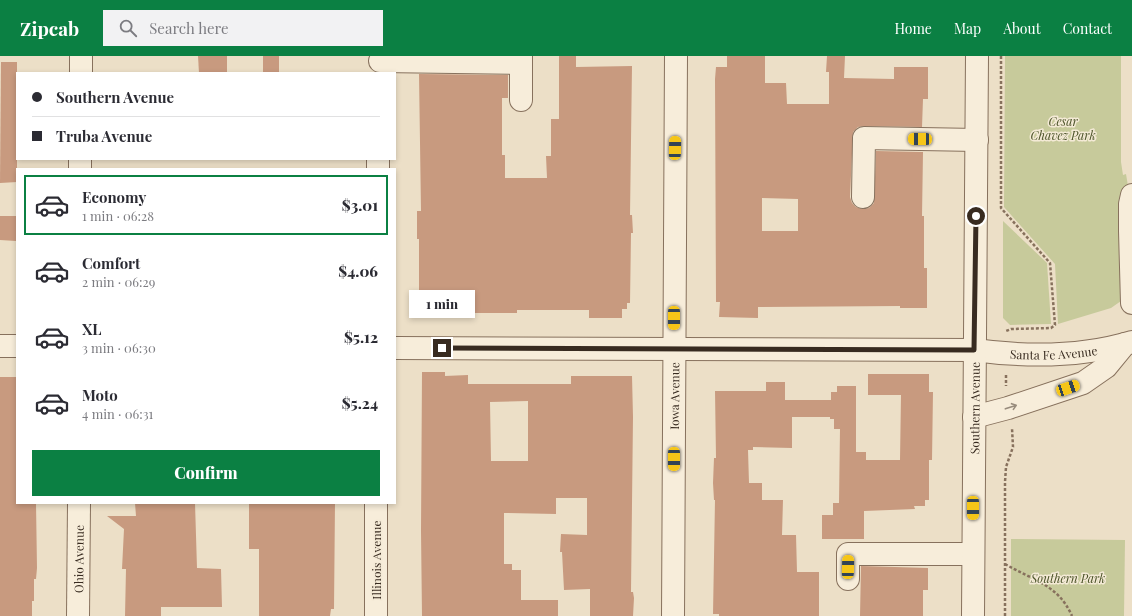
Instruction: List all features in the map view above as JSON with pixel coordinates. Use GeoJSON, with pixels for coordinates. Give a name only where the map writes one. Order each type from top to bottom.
{"type":"FeatureCollection","features":[{"type":"Feature","properties":{"kind":"street"},"geometry":{"type":"LineString","coordinates":[[81,56],[81,72]]}},
{"type":"Feature","properties":{"kind":"street","name":"Iowa Avenue"},"geometry":{"type":"LineString","coordinates":[[673,616],[676,56]]}},
{"type":"Feature","properties":{"kind":"street","name":"Southern Avenue"},"geometry":{"type":"LineString","coordinates":[[973,616],[977,56]]}},
{"type":"Feature","properties":{"kind":"street"},"geometry":{"type":"LineString","coordinates":[[379,63],[521,60],[521,100]]}},
{"type":"Feature","properties":{"kind":"street"},"geometry":{"type":"LineString","coordinates":[[863,197],[864,138],[977,140]]}},
{"type":"Feature","properties":{"kind":"street"},"geometry":{"type":"LineString","coordinates":[[1132,195],[1130,217],[1132,303]]}},
{"type":"Feature","properties":{"kind":"street"},"geometry":{"type":"LineString","coordinates":[[974,417],[1008,408],[1083,383],[1106,367],[1128,343]]}},
{"type":"Feature","properties":{"kind":"street","name":"Santa Fe Avenue"},"geometry":{"type":"LineString","coordinates":[[396,348],[974,350],[1005,354],[1062,354],[1095,350],[1128,343]]}},
{"type":"Feature","properties":{"kind":"street"},"geometry":{"type":"LineString","coordinates":[[0,346],[16,346]]}},
{"type":"Feature","properties":{"kind":"street","name":"Ohio Avenue"},"geometry":{"type":"LineString","coordinates":[[78,616],[79,504]]}},
{"type":"Feature","properties":{"kind":"street","name":"Illinois Avenue"},"geometry":{"type":"LineString","coordinates":[[376,504],[376,616]]}},
{"type":"Feature","properties":{"kind":"street"},"geometry":{"type":"LineString","coordinates":[[848,579],[848,554],[973,554]]}},
{"type":"Feature","properties":{"kind":"path"},"geometry":{"type":"LineString","coordinates":[[1001,56],[1001,208],[1050,263],[1055,325],[1051,328],[1011,330],[1004,333]]}},
{"type":"Feature","properties":{"kind":"path"},"geometry":{"type":"LineString","coordinates":[[1005,616],[1005,482],[1006,467],[1014,447],[1014,434],[1012,427]]}},
{"type":"Feature","properties":{"kind":"path"},"geometry":{"type":"LineString","coordinates":[[1005,564],[1047,585],[1059,596],[1072,616]]}},
{"type":"Feature","properties":{"kind":"green space","name":"Cesar Chavez Park"},"geometry":{"type":"Polygon","coordinates":[[[1005,56],[1121,56],[1121,162],[1123,175],[1126,174],[1129,192],[1121,301],[1111,308],[1058,324],[1055,264],[1004,207],[1005,56]]]}},
{"type":"Feature","properties":{"kind":"green space"},"geometry":{"type":"Polygon","coordinates":[[[1003,221],[1047,263],[1051,324],[1010,325],[1003,318],[1003,221]]]}},
{"type":"Feature","properties":{"kind":"green space","name":"Southern Park"},"geometry":{"type":"Polygon","coordinates":[[[1011,539],[1125,540],[1124,616],[1011,616],[1011,539]]]}},
{"type":"Feature","properties":{"kind":"building"},"geometry":{"type":"Polygon","coordinates":[[[198,56],[227,56],[227,72],[199,72],[198,56]]]}},
{"type":"Feature","properties":{"kind":"building"},"geometry":{"type":"Polygon","coordinates":[[[263,56],[279,56],[279,72],[263,72],[263,56]]]}},
{"type":"Feature","properties":{"kind":"building"},"geometry":{"type":"Polygon","coordinates":[[[559,56],[576,56],[576,67],[632,66],[630,215],[632,215],[633,233],[631,233],[630,303],[627,303],[627,309],[622,309],[622,318],[589,318],[589,310],[517,310],[517,313],[468,313],[469,316],[422,317],[423,312],[419,312],[419,239],[417,239],[417,211],[421,211],[419,74],[508,75],[508,98],[502,98],[502,155],[505,155],[505,178],[547,178],[546,156],[551,156],[551,119],[559,119],[559,56]]]}},
{"type":"Feature","properties":{"kind":"building"},"geometry":{"type":"Polygon","coordinates":[[[727,56],[765,56],[765,83],[786,83],[787,104],[829,104],[829,72],[826,72],[827,56],[845,56],[844,78],[894,79],[894,67],[928,67],[928,99],[923,99],[922,127],[864,126],[858,127],[853,132],[850,197],[852,203],[856,207],[862,209],[869,208],[874,203],[876,151],[923,152],[922,216],[924,216],[924,268],[927,268],[927,308],[900,308],[900,306],[758,307],[758,318],[719,317],[720,302],[716,302],[715,79],[716,67],[727,67],[727,56]],[[762,198],[762,231],[798,231],[798,199],[762,198]]]}},
{"type":"Feature","properties":{"kind":"building"},"geometry":{"type":"Polygon","coordinates":[[[1,62],[17,62],[16,182],[0,183],[1,62]]]}},
{"type":"Feature","properties":{"kind":"building"},"geometry":{"type":"Polygon","coordinates":[[[0,216],[16,216],[16,241],[0,240],[0,216]]]}},
{"type":"Feature","properties":{"kind":"building"},"geometry":{"type":"Polygon","coordinates":[[[422,372],[445,372],[445,376],[468,375],[468,384],[571,384],[571,376],[632,376],[631,592],[633,592],[634,598],[633,616],[590,616],[590,589],[564,590],[562,552],[560,552],[561,534],[587,535],[587,498],[556,498],[556,514],[504,513],[504,564],[512,564],[512,570],[521,570],[521,600],[558,600],[558,616],[422,616],[422,372]],[[528,401],[490,402],[491,461],[528,461],[528,401]]]}},
{"type":"Feature","properties":{"kind":"building"},"geometry":{"type":"Polygon","coordinates":[[[868,374],[929,374],[929,392],[933,392],[932,460],[929,460],[929,500],[925,500],[925,506],[914,506],[915,509],[864,511],[864,539],[822,539],[822,515],[833,515],[833,503],[839,503],[840,429],[834,429],[834,419],[830,419],[830,417],[792,417],[792,448],[753,447],[753,450],[748,450],[749,483],[762,483],[762,500],[783,500],[782,535],[796,535],[797,572],[819,572],[819,616],[719,616],[719,614],[713,614],[715,500],[713,483],[714,458],[716,458],[715,391],[766,391],[766,382],[785,382],[785,400],[831,400],[831,392],[837,392],[837,386],[856,386],[856,452],[866,452],[866,460],[900,460],[901,395],[868,395],[868,374]]]}},
{"type":"Feature","properties":{"kind":"building"},"geometry":{"type":"Polygon","coordinates":[[[0,377],[16,377],[16,504],[36,504],[37,568],[36,579],[34,579],[32,616],[0,616],[0,377]]]}},
{"type":"Feature","properties":{"kind":"building"},"geometry":{"type":"Polygon","coordinates":[[[135,504],[195,504],[197,568],[221,569],[222,607],[161,607],[161,616],[125,616],[126,569],[122,569],[124,529],[107,516],[136,516],[135,504]]]}},
{"type":"Feature","properties":{"kind":"building"},"geometry":{"type":"Polygon","coordinates":[[[249,504],[335,504],[334,609],[331,609],[330,616],[259,616],[259,549],[249,549],[249,504]]]}},
{"type":"Feature","properties":{"kind":"building"},"geometry":{"type":"Polygon","coordinates":[[[861,566],[928,568],[928,590],[923,590],[923,616],[860,616],[861,566]]]}},
{"type":"Feature","properties":{"kind":"route"},"geometry":{"type":"LineString","coordinates":[[442,348],[974,350],[976,216]]}}]}
